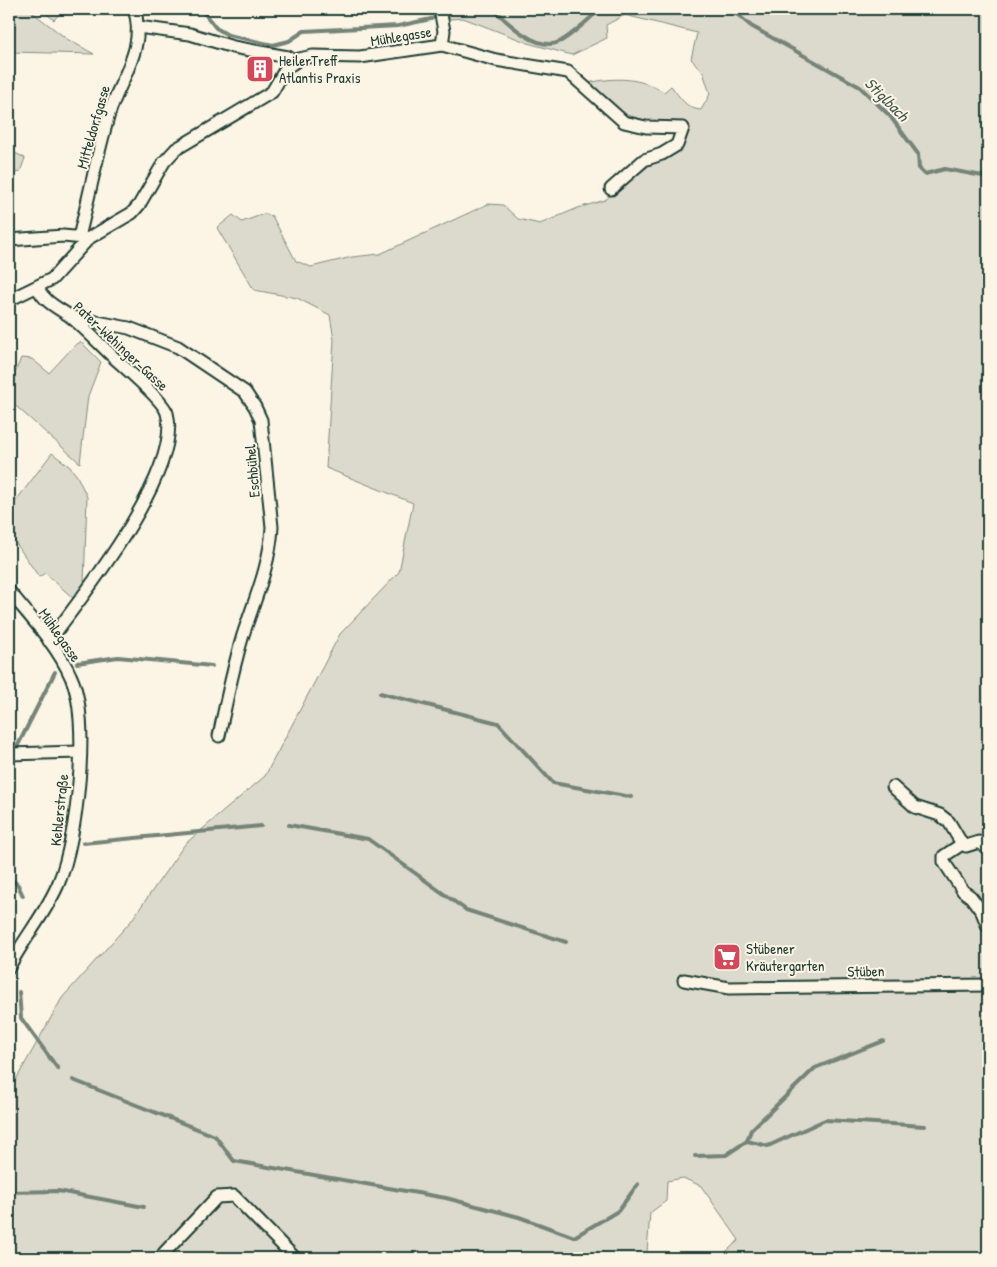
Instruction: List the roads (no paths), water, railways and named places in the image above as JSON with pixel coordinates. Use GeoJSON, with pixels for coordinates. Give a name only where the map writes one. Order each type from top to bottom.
{"type":"FeatureCollection","features":[{"type":"Feature","properties":{"kind":"street","name":"Mitteldorfgasse"},"geometry":{"type":"LineString","coordinates":[[84,238],[110,114],[133,57],[138,27],[134,9]]}},
{"type":"Feature","properties":{"kind":"street"},"geometry":{"type":"LineString","coordinates":[[440,9],[444,39],[442,45]]}},
{"type":"Feature","properties":{"kind":"street"},"geometry":{"type":"LineString","coordinates":[[9,300],[52,279],[84,238],[132,213],[164,162],[176,150],[272,92],[286,68],[294,61],[288,57],[233,47],[190,34],[138,27]]}},
{"type":"Feature","properties":{"kind":"street","name":"Mühlegasse"},"geometry":{"type":"LineString","coordinates":[[294,61],[313,56],[360,58],[442,45],[496,60],[568,72],[624,122],[646,127],[683,128],[677,145],[662,154],[644,160],[610,189]]}},
{"type":"Feature","properties":{"kind":"street"},"geometry":{"type":"LineString","coordinates":[[9,240],[63,236],[84,238]]}},
{"type":"Feature","properties":{"kind":"street","name":"Pater-Wehinger-Gasse"},"geometry":{"type":"LineString","coordinates":[[38,287],[43,298],[71,317],[145,386],[167,411],[168,424],[160,464],[134,520],[108,563],[49,641]]}},
{"type":"Feature","properties":{"kind":"street","name":"Eschbühel"},"geometry":{"type":"LineString","coordinates":[[71,317],[129,328],[178,347],[245,392],[261,420],[272,527],[271,545],[265,572],[237,658],[219,736]]}},
{"type":"Feature","properties":{"kind":"street","name":"Mühlegasse"},"geometry":{"type":"LineString","coordinates":[[9,591],[49,641],[72,678],[80,732]]}},
{"type":"Feature","properties":{"kind":"street","name":"Kehlerstraße"},"geometry":{"type":"LineString","coordinates":[[9,966],[50,902],[69,855],[80,732]]}},
{"type":"Feature","properties":{"kind":"street"},"geometry":{"type":"LineString","coordinates":[[9,754],[79,752]]}},
{"type":"Feature","properties":{"kind":"street"},"geometry":{"type":"LineString","coordinates":[[893,787],[915,808],[940,815],[949,822],[962,844],[966,846],[980,842],[988,849]]}},
{"type":"Feature","properties":{"kind":"street"},"geometry":{"type":"LineString","coordinates":[[962,844],[944,856],[944,862],[963,890],[971,896],[982,912],[988,927]]}},
{"type":"Feature","properties":{"kind":"street","name":"Stüben"},"geometry":{"type":"LineString","coordinates":[[684,980],[729,988],[988,985]]}},
{"type":"Feature","properties":{"kind":"street"},"geometry":{"type":"LineString","coordinates":[[162,1258],[164,1253],[217,1197],[234,1196],[295,1258]]}},
{"type":"Feature","properties":{"kind":"waterway","name":"Stiglbach"},"geometry":{"type":"LineString","coordinates":[[201,9],[216,28],[228,35],[273,45],[289,41],[304,31],[398,26],[431,19],[457,9]]}},
{"type":"Feature","properties":{"kind":"waterway","name":"Stiglbach"},"geometry":{"type":"LineString","coordinates":[[494,9],[515,28],[533,40],[551,44],[569,36],[601,9]]}},
{"type":"Feature","properties":{"kind":"waterway","name":"Stiglbach"},"geometry":{"type":"LineString","coordinates":[[731,9],[751,26],[860,87],[890,116],[918,154],[919,168],[925,174],[945,169],[988,177]]}},
{"type":"Feature","properties":{"kind":"waterway"},"geometry":{"type":"LineString","coordinates":[[77,663],[118,657],[212,666]]}},
{"type":"Feature","properties":{"kind":"waterway"},"geometry":{"type":"LineString","coordinates":[[17,747],[55,672]]}},
{"type":"Feature","properties":{"kind":"waterway"},"geometry":{"type":"LineString","coordinates":[[380,693],[498,723],[553,783],[631,797]]}},
{"type":"Feature","properties":{"kind":"waterway"},"geometry":{"type":"LineString","coordinates":[[289,825],[368,839],[466,910],[566,942]]}},
{"type":"Feature","properties":{"kind":"waterway"},"geometry":{"type":"LineString","coordinates":[[83,843],[261,826]]}},
{"type":"Feature","properties":{"kind":"waterway"},"geometry":{"type":"LineString","coordinates":[[9,877],[18,885],[23,896]]}},
{"type":"Feature","properties":{"kind":"waterway"},"geometry":{"type":"LineString","coordinates":[[19,992],[21,1018],[58,1069]]}},
{"type":"Feature","properties":{"kind":"waterway"},"geometry":{"type":"LineString","coordinates":[[695,1156],[726,1155],[747,1141],[751,1130],[815,1068],[883,1041]]}},
{"type":"Feature","properties":{"kind":"waterway"},"geometry":{"type":"LineString","coordinates":[[73,1080],[215,1136],[234,1161],[446,1198],[519,1217],[574,1237],[618,1211],[638,1184]]}},
{"type":"Feature","properties":{"kind":"waterway"},"geometry":{"type":"LineString","coordinates":[[747,1141],[768,1146],[825,1120],[925,1126]]}},
{"type":"Feature","properties":{"kind":"waterway"},"geometry":{"type":"LineString","coordinates":[[9,1192],[58,1191],[144,1207]]}},
{"type":"Feature","properties":{"kind":"place","name":"HeilerTreff Atlantis Praxis"},"geometry":{"type":"Point","coordinates":[260,69]}},
{"type":"Feature","properties":{"kind":"place","name":"Stübener Kräutergarten"},"geometry":{"type":"Point","coordinates":[727,957]}}]}
